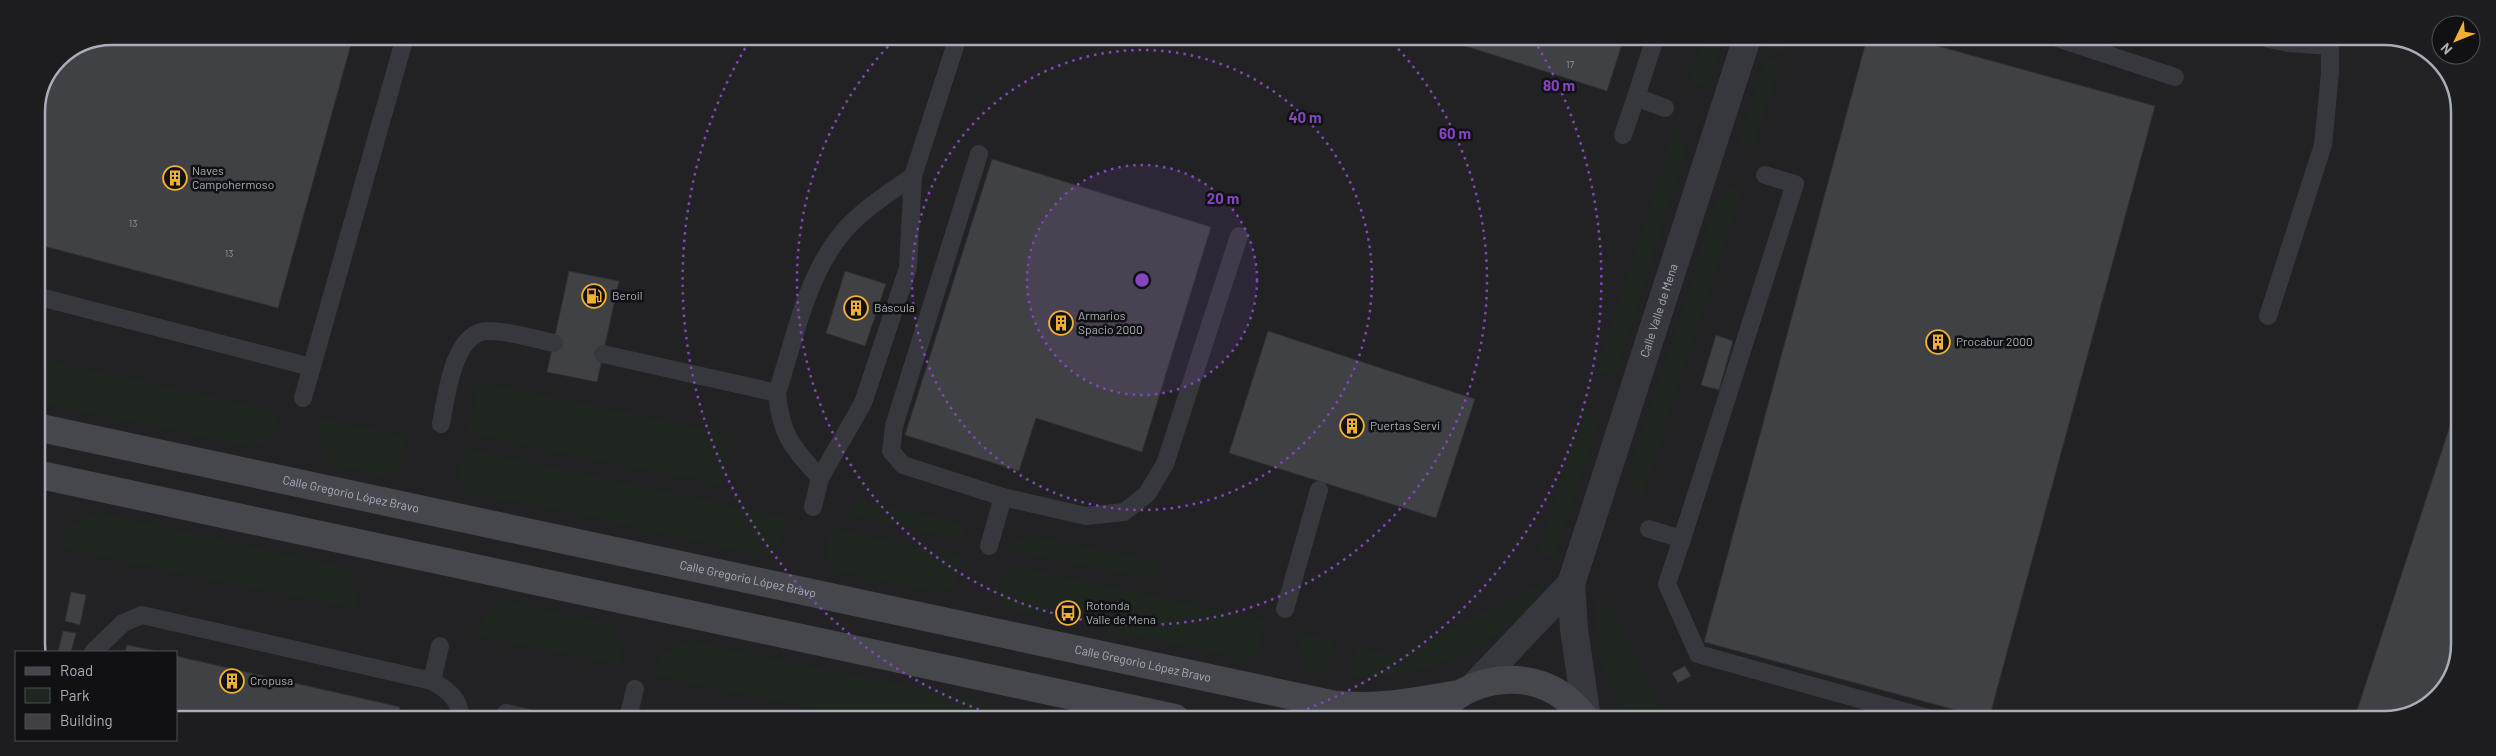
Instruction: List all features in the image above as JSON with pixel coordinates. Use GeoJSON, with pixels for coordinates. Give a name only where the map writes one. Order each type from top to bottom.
{"type":"FeatureCollection","features":[{"type":"Feature","properties":{"kind":"main road","name":"Calle Gregorio López Bravo"},"geometry":{"type":"LineString","coordinates":[[45,429],[1331,704],[1356,707],[1380,706],[1467,690],[1496,680],[1516,679],[1536,683],[1554,690],[1571,702],[1579,711]]}},
{"type":"Feature","properties":{"kind":"main road"},"geometry":{"type":"LineString","coordinates":[[45,476],[1142,711]]}},
{"type":"Feature","properties":{"kind":"main road"},"geometry":{"type":"LineString","coordinates":[[1443,711],[1467,690]]}},
{"type":"Feature","properties":{"kind":"street","name":"Calle Valle de Mena"},"geometry":{"type":"LineString","coordinates":[[1586,711],[1574,629],[1572,584],[1745,45]]}},
{"type":"Feature","properties":{"kind":"street","name":"Calle Valle de Mena"},"geometry":{"type":"LineString","coordinates":[[1467,690],[1572,584]]}},
{"type":"Feature","properties":{"kind":"lane"},"geometry":{"type":"LineString","coordinates":[[304,398],[311,367],[402,45]]}},
{"type":"Feature","properties":{"kind":"lane"},"geometry":{"type":"LineString","coordinates":[[813,507],[820,478],[863,403],[908,268],[913,176],[955,45]]}},
{"type":"Feature","properties":{"kind":"lane"},"geometry":{"type":"LineString","coordinates":[[1623,135],[1653,45]]}},
{"type":"Feature","properties":{"kind":"lane"},"geometry":{"type":"LineString","coordinates":[[2078,45],[2175,77]]}},
{"type":"Feature","properties":{"kind":"lane"},"geometry":{"type":"LineString","coordinates":[[2268,316],[2323,145],[2330,45]]}},
{"type":"Feature","properties":{"kind":"lane"},"geometry":{"type":"LineString","coordinates":[[1636,97],[1665,108]]}},
{"type":"Feature","properties":{"kind":"lane"},"geometry":{"type":"LineString","coordinates":[[979,154],[894,426],[891,452],[903,465],[1003,497],[1086,516],[1124,512],[1147,494],[1165,464],[1240,236]]}},
{"type":"Feature","properties":{"kind":"lane"},"geometry":{"type":"LineString","coordinates":[[1765,175],[1795,184],[1667,584],[1698,654],[1902,711]]}},
{"type":"Feature","properties":{"kind":"lane"},"geometry":{"type":"LineString","coordinates":[[820,478],[788,442],[779,412],[777,394],[816,272],[840,236],[872,205],[913,176]]}},
{"type":"Feature","properties":{"kind":"lane"},"geometry":{"type":"LineString","coordinates":[[45,298],[311,367]]}},
{"type":"Feature","properties":{"kind":"lane"},"geometry":{"type":"LineString","coordinates":[[441,424],[452,372],[464,344],[476,333],[488,330],[554,343]]}},
{"type":"Feature","properties":{"kind":"lane"},"geometry":{"type":"LineString","coordinates":[[603,354],[777,394]]}},
{"type":"Feature","properties":{"kind":"lane"},"geometry":{"type":"LineString","coordinates":[[1285,609],[1319,490]]}},
{"type":"Feature","properties":{"kind":"lane"},"geometry":{"type":"LineString","coordinates":[[989,546],[1003,497]]}},
{"type":"Feature","properties":{"kind":"lane"},"geometry":{"type":"LineString","coordinates":[[1649,529],[1682,539]]}},
{"type":"Feature","properties":{"kind":"lane"},"geometry":{"type":"LineString","coordinates":[[95,651],[123,623],[142,615],[432,680],[450,692],[461,711]]}},
{"type":"Feature","properties":{"kind":"lane"},"geometry":{"type":"LineString","coordinates":[[432,680],[440,646]]}},
{"type":"Feature","properties":{"kind":"lane"},"geometry":{"type":"LineString","coordinates":[[630,711],[635,689]]}},
{"type":"Feature","properties":{"kind":"shaded area"},"geometry":{"type":"Polygon","coordinates":[[[112,45],[2384,45],[2402,47],[2421,56],[2437,71],[2446,86],[2451,107],[2451,644],[2449,662],[2440,681],[2425,697],[2406,707],[2384,711],[178,711],[178,651],[45,651],[45,112],[50,86],[56,75],[75,56],[99,46],[112,45]]]}},
{"type":"Feature","properties":{"kind":"green space"},"geometry":{"type":"Polygon","coordinates":[[[1701,45],[1722,45],[1711,77],[1706,84],[1686,88],[1701,45]]]}},
{"type":"Feature","properties":{"kind":"green space"},"geometry":{"type":"Polygon","coordinates":[[[1769,45],[1787,45],[1784,53],[1768,48],[1769,45]]]}},
{"type":"Feature","properties":{"kind":"green space"},"geometry":{"type":"Polygon","coordinates":[[[1767,56],[1781,62],[1753,149],[1741,143],[1739,138],[1767,56]]]}},
{"type":"Feature","properties":{"kind":"green space"},"geometry":{"type":"Polygon","coordinates":[[[1674,130],[1687,144],[1683,163],[1620,359],[1616,366],[1608,373],[1596,374],[1674,130]]]}},
{"type":"Feature","properties":{"kind":"green space"},"geometry":{"type":"Polygon","coordinates":[[[1743,185],[1642,498],[1631,483],[1630,466],[1691,283],[1716,200],[1728,190],[1743,185]]]}},
{"type":"Feature","properties":{"kind":"green space"},"geometry":{"type":"Polygon","coordinates":[[[45,360],[278,411],[276,426],[269,441],[252,447],[45,404],[45,360]]]}},
{"type":"Feature","properties":{"kind":"green space"},"geometry":{"type":"Polygon","coordinates":[[[479,381],[733,435],[721,485],[467,433],[479,381]]]}},
{"type":"Feature","properties":{"kind":"green space"},"geometry":{"type":"Polygon","coordinates":[[[1586,407],[1597,422],[1598,428],[1554,558],[1537,552],[1586,407]]]}},
{"type":"Feature","properties":{"kind":"green space"},"geometry":{"type":"Polygon","coordinates":[[[322,418],[406,436],[400,466],[395,472],[384,477],[327,462],[321,451],[319,441],[322,418]]]}},
{"type":"Feature","properties":{"kind":"green space"},"geometry":{"type":"Polygon","coordinates":[[[464,448],[788,518],[782,539],[776,548],[756,555],[572,513],[467,493],[459,477],[464,448]]]}},
{"type":"Feature","properties":{"kind":"green space"},"geometry":{"type":"Polygon","coordinates":[[[856,500],[966,524],[962,540],[851,515],[856,500]]]}},
{"type":"Feature","properties":{"kind":"green space"},"geometry":{"type":"Polygon","coordinates":[[[100,513],[350,568],[360,610],[59,548],[65,535],[74,524],[86,517],[100,513]]]}},
{"type":"Feature","properties":{"kind":"green space"},"geometry":{"type":"Polygon","coordinates":[[[831,528],[962,556],[956,580],[951,588],[939,592],[836,571],[827,556],[831,528]]]}},
{"type":"Feature","properties":{"kind":"green space"},"geometry":{"type":"Polygon","coordinates":[[[1030,535],[1163,563],[1158,581],[1010,550],[1017,540],[1030,535]]]}},
{"type":"Feature","properties":{"kind":"green space"},"geometry":{"type":"Polygon","coordinates":[[[1008,565],[1265,620],[1258,652],[1253,657],[1243,659],[1085,625],[1088,610],[1051,602],[1047,616],[1016,610],[1004,603],[1001,597],[1001,583],[1008,565]]]}},
{"type":"Feature","properties":{"kind":"green space"},"geometry":{"type":"Polygon","coordinates":[[[1547,581],[1528,610],[1492,638],[1473,649],[1454,658],[1413,671],[1392,675],[1348,678],[1355,647],[1395,656],[1547,581]]]}},
{"type":"Feature","properties":{"kind":"green space"},"geometry":{"type":"Polygon","coordinates":[[[1600,599],[1608,608],[1662,711],[1625,711],[1621,706],[1603,666],[1596,623],[1597,600],[1600,599]]]}},
{"type":"Feature","properties":{"kind":"green space"},"geometry":{"type":"Polygon","coordinates":[[[506,601],[601,621],[606,624],[617,640],[622,665],[472,635],[491,610],[506,601]]]}},
{"type":"Feature","properties":{"kind":"green space"},"geometry":{"type":"Polygon","coordinates":[[[1300,633],[1333,640],[1327,676],[1306,666],[1298,645],[1300,633]]]}},
{"type":"Feature","properties":{"kind":"green space"},"geometry":{"type":"Polygon","coordinates":[[[691,641],[984,702],[996,711],[824,711],[653,675],[658,662],[666,652],[678,645],[691,641]]]}},
{"type":"Feature","properties":{"kind":"building","name":"Naves Campohermoso"},"geometry":{"type":"Polygon","coordinates":[[[112,45],[351,45],[278,308],[45,246],[46,99],[56,75],[75,56],[99,46],[112,45]]]}},
{"type":"Feature","properties":{"kind":"building"},"geometry":{"type":"Polygon","coordinates":[[[1462,45],[1622,45],[1607,91],[1462,45]]]}},
{"type":"Feature","properties":{"kind":"building","name":"Procabur 2000"},"geometry":{"type":"Polygon","coordinates":[[[1865,45],[1934,45],[2155,106],[1991,711],[1959,711],[1704,642],[1865,45]]]}},
{"type":"Feature","properties":{"kind":"building","name":"Armarios Spacio 2000"},"geometry":{"type":"Polygon","coordinates":[[[992,159],[1211,227],[1142,452],[1036,418],[1019,471],[905,435],[992,159]]]}},
{"type":"Feature","properties":{"kind":"building"},"geometry":{"type":"Polygon","coordinates":[[[569,271],[619,281],[597,382],[547,372],[569,271]]]}},
{"type":"Feature","properties":{"kind":"building","name":"Báscula"},"geometry":{"type":"Polygon","coordinates":[[[845,271],[886,284],[865,346],[826,333],[845,271]]]}},
{"type":"Feature","properties":{"kind":"building","name":"Puertas Servi"},"geometry":{"type":"Polygon","coordinates":[[[1268,331],[1475,399],[1436,518],[1229,453],[1268,331]]]}},
{"type":"Feature","properties":{"kind":"building"},"geometry":{"type":"Polygon","coordinates":[[[1716,335],[1733,341],[1719,390],[1701,385],[1716,335]]]}},
{"type":"Feature","properties":{"kind":"building"},"geometry":{"type":"Polygon","coordinates":[[[2451,422],[2451,644],[2449,662],[2440,681],[2418,702],[2393,710],[2357,711],[2451,422]]]}},
{"type":"Feature","properties":{"kind":"building"},"geometry":{"type":"Polygon","coordinates":[[[71,592],[86,595],[80,625],[65,621],[71,592]]]}},
{"type":"Feature","properties":{"kind":"building"},"geometry":{"type":"Polygon","coordinates":[[[63,631],[76,633],[71,651],[58,651],[63,631]]]}},
{"type":"Feature","properties":{"kind":"building"},"geometry":{"type":"Polygon","coordinates":[[[127,645],[156,651],[125,651],[127,645]]]}},
{"type":"Feature","properties":{"kind":"building","name":"Cropusa"},"geometry":{"type":"Polygon","coordinates":[[[178,656],[400,707],[399,711],[178,711],[178,656]]]}},
{"type":"Feature","properties":{"kind":"building"},"geometry":{"type":"Polygon","coordinates":[[[1685,666],[1691,676],[1678,683],[1672,673],[1685,666]]]}},
{"type":"Feature","properties":{"kind":"place","name":"Naves Campohermoso"},"geometry":{"type":"Point","coordinates":[175,178]}},
{"type":"Feature","properties":{"kind":"place","name":"Beroil"},"geometry":{"type":"Point","coordinates":[594,296]}},
{"type":"Feature","properties":{"kind":"place","name":"Báscula"},"geometry":{"type":"Point","coordinates":[856,308]}},
{"type":"Feature","properties":{"kind":"place","name":"Armarios Spacio 2000"},"geometry":{"type":"Point","coordinates":[1061,323]}},
{"type":"Feature","properties":{"kind":"place","name":"Procabur 2000"},"geometry":{"type":"Point","coordinates":[1938,342]}},
{"type":"Feature","properties":{"kind":"place","name":"Puertas Servi"},"geometry":{"type":"Point","coordinates":[1352,426]}},
{"type":"Feature","properties":{"kind":"place","name":"Rotonda Valle de Mena"},"geometry":{"type":"Point","coordinates":[1068,613]}},
{"type":"Feature","properties":{"kind":"place","name":"Cropusa"},"geometry":{"type":"Point","coordinates":[232,681]}}]}
